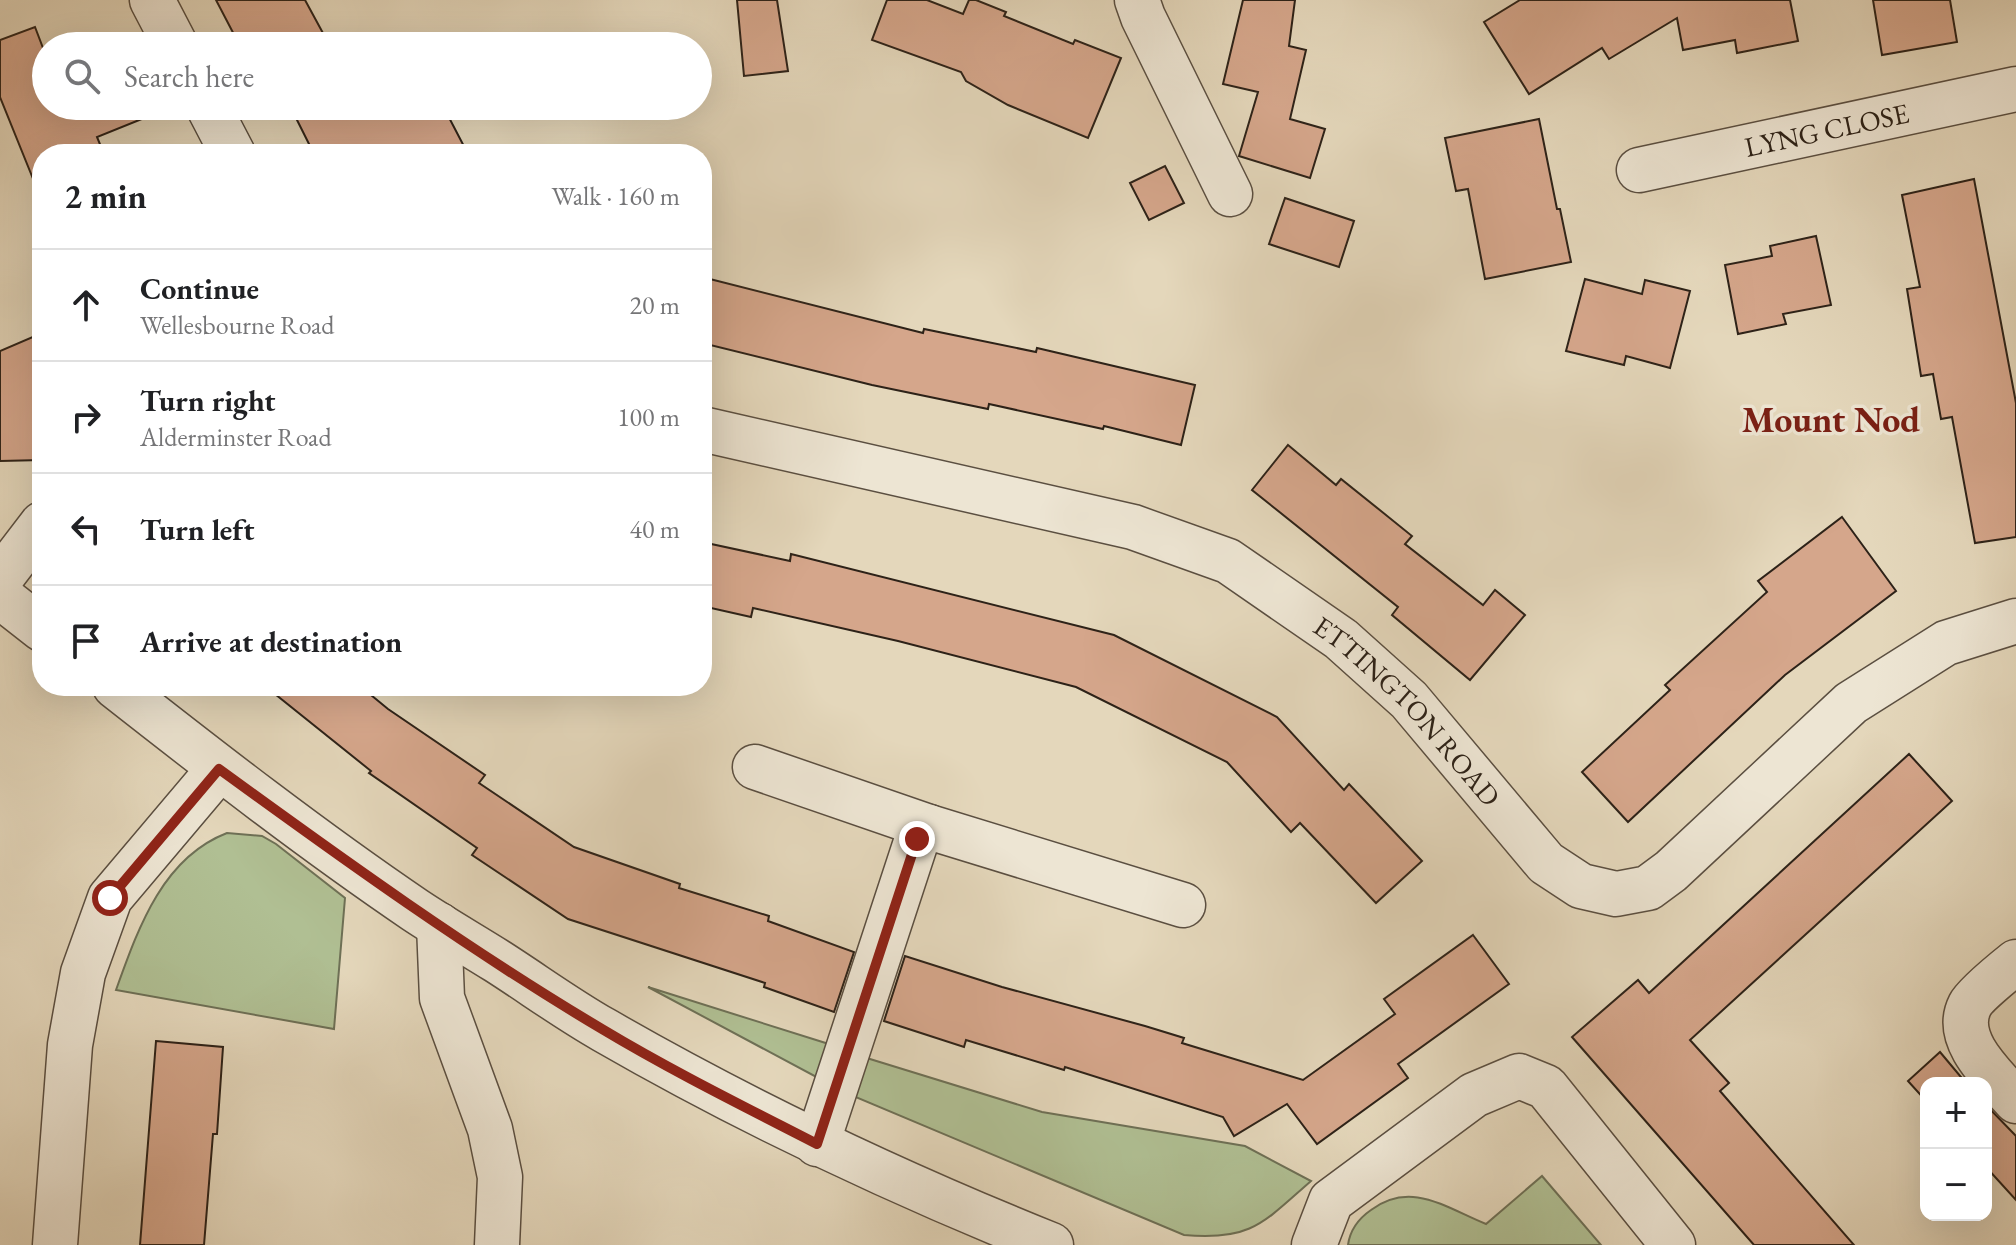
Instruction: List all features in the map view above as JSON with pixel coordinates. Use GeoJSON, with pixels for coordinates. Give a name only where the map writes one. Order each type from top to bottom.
{"type":"FeatureCollection","features":[{"type":"Feature","properties":{"kind":"street"},"geometry":{"type":"LineString","coordinates":[[152,0],[169,32]]}},
{"type":"Feature","properties":{"kind":"street"},"geometry":{"type":"LineString","coordinates":[[1137,0],[1230,194]]}},
{"type":"Feature","properties":{"kind":"street","name":"LYNG CLOSE"},"geometry":{"type":"LineString","coordinates":[[1639,170],[2016,89]]}},
{"type":"Feature","properties":{"kind":"street"},"geometry":{"type":"LineString","coordinates":[[215,120],[228,144]]}},
{"type":"Feature","properties":{"kind":"street","name":"ETTINGTON ROAD"},"geometry":{"type":"LineString","coordinates":[[712,431],[1133,527],[1228,561],[1341,639],[1409,700],[1546,863],[1581,886],[1616,894],[1648,888],[1671,871],[1851,703],[1946,643],[2016,621]]}},
{"type":"Feature","properties":{"kind":"street"},"geometry":{"type":"LineString","coordinates":[[0,579],[32,537]]}},
{"type":"Feature","properties":{"kind":"street"},"geometry":{"type":"LineString","coordinates":[[0,596],[32,621]]}},
{"type":"Feature","properties":{"kind":"street"},"geometry":{"type":"LineString","coordinates":[[128,696],[219,769],[356,868],[602,1029],[817,1144],[938,1200],[1051,1245]]}},
{"type":"Feature","properties":{"kind":"street"},"geometry":{"type":"LineString","coordinates":[[755,767],[929,827],[1183,905]]}},
{"type":"Feature","properties":{"kind":"street"},"geometry":{"type":"LineString","coordinates":[[55,1245],[70,1045],[83,973],[110,898],[219,769]]}},
{"type":"Feature","properties":{"kind":"street"},"geometry":{"type":"LineString","coordinates":[[817,1144],[917,839],[929,827]]}},
{"type":"Feature","properties":{"kind":"street"},"geometry":{"type":"LineString","coordinates":[[439,925],[442,998],[490,1129],[500,1177],[497,1245]]}},
{"type":"Feature","properties":{"kind":"street"},"geometry":{"type":"LineString","coordinates":[[2016,962],[1970,1004],[1966,1031],[1974,1052],[2016,1101]]}},
{"type":"Feature","properties":{"kind":"street"},"geometry":{"type":"LineString","coordinates":[[1314,1245],[1331,1201],[1474,1095],[1519,1076],[1546,1087],[1673,1245]]}},
{"type":"Feature","properties":{"kind":"green space"},"geometry":{"type":"Polygon","coordinates":[[[227,833],[262,836],[345,898],[334,1029],[116,990],[133,943],[155,898],[169,878],[204,844],[227,833]]]}},
{"type":"Feature","properties":{"kind":"green space"},"geometry":{"type":"Polygon","coordinates":[[[648,987],[832,1045],[822,1080],[648,987]]]}},
{"type":"Feature","properties":{"kind":"green space"},"geometry":{"type":"Polygon","coordinates":[[[857,1055],[1042,1112],[1245,1146],[1311,1181],[1267,1218],[1241,1232],[1184,1235],[846,1093],[857,1055]]]}},
{"type":"Feature","properties":{"kind":"green space"},"geometry":{"type":"Polygon","coordinates":[[[1542,1176],[1601,1245],[1348,1245],[1359,1221],[1386,1201],[1400,1197],[1428,1200],[1486,1224],[1542,1176]]]}},
{"type":"Feature","properties":{"kind":"building"},"geometry":{"type":"Polygon","coordinates":[[[216,0],[305,0],[322,32],[233,32],[216,0]]]}},
{"type":"Feature","properties":{"kind":"building"},"geometry":{"type":"Polygon","coordinates":[[[737,0],[777,0],[788,71],[744,76],[737,0]]]}},
{"type":"Feature","properties":{"kind":"building"},"geometry":{"type":"Polygon","coordinates":[[[887,0],[927,0],[963,14],[969,0],[976,0],[1006,12],[1004,16],[1073,44],[1075,40],[1121,58],[1088,138],[1008,105],[966,81],[961,72],[872,40],[887,0]]]}},
{"type":"Feature","properties":{"kind":"building"},"geometry":{"type":"Polygon","coordinates":[[[1243,0],[1295,0],[1289,46],[1306,50],[1290,119],[1325,129],[1310,178],[1239,156],[1258,92],[1223,84],[1243,0]]]}},
{"type":"Feature","properties":{"kind":"building"},"geometry":{"type":"Polygon","coordinates":[[[1520,0],[1790,0],[1798,41],[1737,53],[1735,40],[1683,50],[1677,18],[1609,59],[1602,48],[1529,94],[1484,22],[1520,0]]]}},
{"type":"Feature","properties":{"kind":"building"},"geometry":{"type":"Polygon","coordinates":[[[1873,0],[1950,0],[1957,42],[1882,55],[1873,0]]]}},
{"type":"Feature","properties":{"kind":"building"},"geometry":{"type":"Polygon","coordinates":[[[35,27],[37,32],[32,32],[32,120],[139,120],[97,137],[100,144],[32,144],[32,176],[0,97],[0,40],[35,27]]]}},
{"type":"Feature","properties":{"kind":"building"},"geometry":{"type":"Polygon","coordinates":[[[1539,119],[1571,262],[1485,279],[1468,189],[1456,191],[1445,138],[1539,119]]]}},
{"type":"Feature","properties":{"kind":"building"},"geometry":{"type":"Polygon","coordinates":[[[297,120],[450,120],[463,144],[309,144],[297,120]]]}},
{"type":"Feature","properties":{"kind":"building"},"geometry":{"type":"Polygon","coordinates":[[[1165,166],[1184,203],[1149,220],[1130,183],[1165,166]]]}},
{"type":"Feature","properties":{"kind":"building"},"geometry":{"type":"Polygon","coordinates":[[[1974,179],[2016,403],[2016,537],[1975,543],[1952,417],[1941,419],[1933,374],[1921,376],[1907,289],[1920,287],[1902,195],[1974,179]]]}},
{"type":"Feature","properties":{"kind":"building"},"geometry":{"type":"Polygon","coordinates":[[[1285,198],[1354,221],[1339,267],[1269,244],[1285,198]]]}},
{"type":"Feature","properties":{"kind":"building"},"geometry":{"type":"Polygon","coordinates":[[[1816,236],[1831,305],[1783,314],[1786,324],[1738,334],[1725,265],[1772,256],[1770,246],[1816,236]]]}},
{"type":"Feature","properties":{"kind":"building"},"geometry":{"type":"Polygon","coordinates":[[[1585,279],[1642,294],[1645,280],[1690,291],[1670,368],[1626,356],[1624,365],[1566,351],[1585,279]]]}},
{"type":"Feature","properties":{"kind":"building"},"geometry":{"type":"Polygon","coordinates":[[[712,280],[923,333],[924,329],[1036,352],[1037,348],[1195,385],[1181,445],[1104,426],[1103,429],[989,404],[988,409],[872,385],[712,345],[712,280]]]}},
{"type":"Feature","properties":{"kind":"building"},"geometry":{"type":"Polygon","coordinates":[[[32,337],[32,460],[0,461],[0,351],[32,337]]]}},
{"type":"Feature","properties":{"kind":"building"},"geometry":{"type":"Polygon","coordinates":[[[1288,445],[1336,485],[1341,479],[1412,536],[1405,544],[1483,605],[1495,590],[1525,615],[1470,680],[1392,615],[1398,607],[1252,490],[1288,445]]]}},
{"type":"Feature","properties":{"kind":"building"},"geometry":{"type":"Polygon","coordinates":[[[1842,517],[1896,591],[1785,675],[1628,822],[1582,772],[1670,690],[1665,685],[1767,592],[1758,581],[1842,517]]]}},
{"type":"Feature","properties":{"kind":"building"},"geometry":{"type":"Polygon","coordinates":[[[712,544],[790,561],[791,554],[1114,635],[1277,717],[1344,790],[1349,784],[1422,861],[1376,903],[1300,823],[1291,832],[1227,762],[1076,687],[753,608],[751,617],[712,608],[712,544]]]}},
{"type":"Feature","properties":{"kind":"building"},"geometry":{"type":"Polygon","coordinates":[[[277,696],[372,696],[485,775],[479,783],[574,847],[680,884],[679,888],[769,916],[768,921],[854,952],[834,1012],[764,987],[765,983],[568,919],[472,855],[477,848],[369,773],[371,771],[277,696]]]}},
{"type":"Feature","properties":{"kind":"building"},"geometry":{"type":"Polygon","coordinates":[[[1909,754],[1952,801],[1690,1040],[1729,1083],[1720,1091],[1854,1245],[1754,1245],[1572,1037],[1638,980],[1649,993],[1909,754]]]}},
{"type":"Feature","properties":{"kind":"building"},"geometry":{"type":"Polygon","coordinates":[[[1473,935],[1509,984],[1398,1064],[1408,1078],[1317,1144],[1287,1104],[1234,1136],[1223,1117],[1065,1067],[1064,1070],[966,1040],[964,1047],[884,1021],[905,956],[1184,1038],[1182,1043],[1303,1080],[1395,1014],[1384,999],[1473,935]]]}},
{"type":"Feature","properties":{"kind":"building"},"geometry":{"type":"Polygon","coordinates":[[[156,1041],[223,1047],[204,1245],[140,1245],[156,1041]]]}},
{"type":"Feature","properties":{"kind":"building"},"geometry":{"type":"Polygon","coordinates":[[[1940,1052],[1961,1077],[1920,1077],[1920,1094],[1908,1081],[1940,1052]]]}},
{"type":"Feature","properties":{"kind":"building"},"geometry":{"type":"Polygon","coordinates":[[[1992,1111],[2016,1136],[2016,1200],[1992,1174],[1992,1111]]]}},
{"type":"Feature","properties":{"kind":"district","name":"Mount Nod"},"geometry":{"type":"Point","coordinates":[1831,419]}},
{"type":"Feature","properties":{"kind":"route"},"geometry":{"type":"LineString","coordinates":[[110,898],[219,769],[418,912],[602,1029],[817,1144],[917,839]]}}]}
